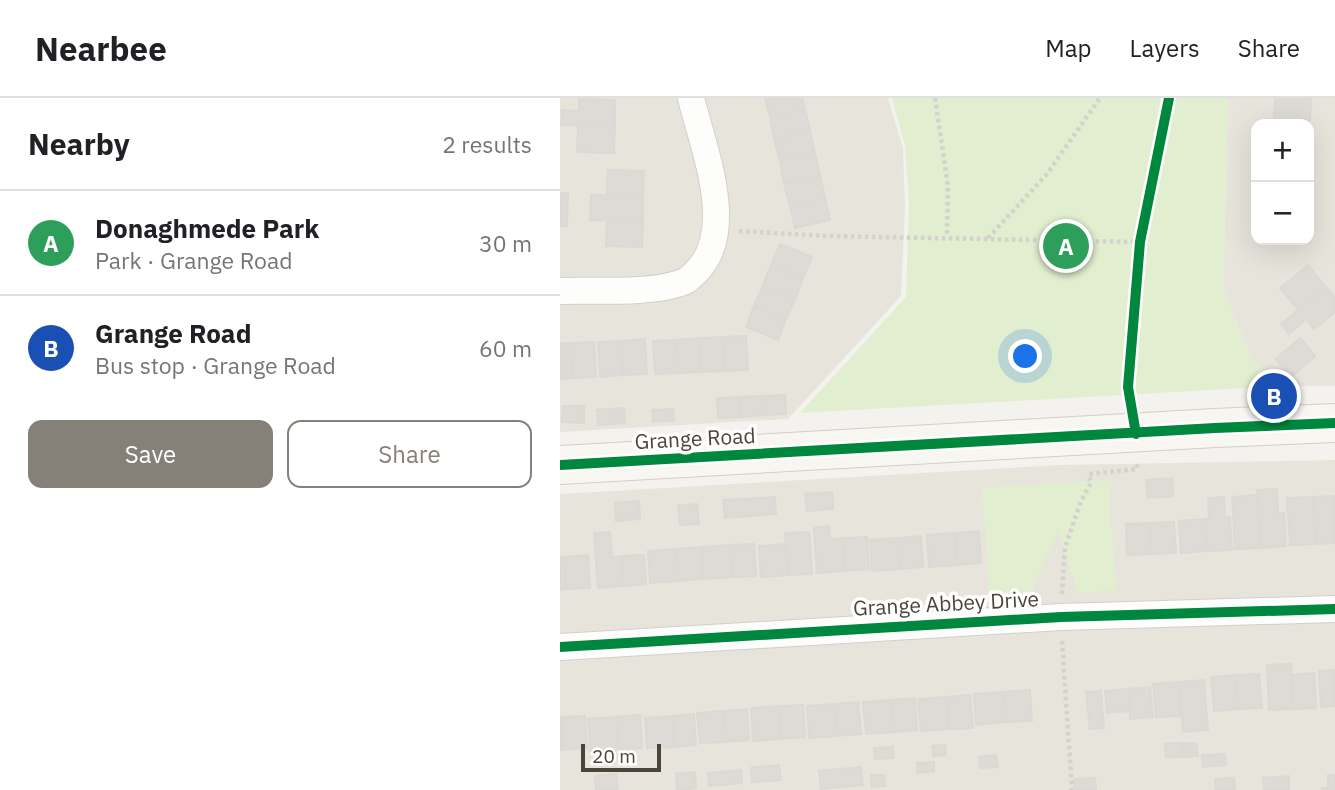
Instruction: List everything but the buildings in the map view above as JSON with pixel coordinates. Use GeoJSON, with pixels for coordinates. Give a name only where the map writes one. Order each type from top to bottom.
{"type":"FeatureCollection","features":[{"type":"Feature","properties":{"kind":"main road","name":"Grange Road"},"geometry":{"type":"LineString","coordinates":[[560,465],[1215,428],[1335,424]]}},
{"type":"Feature","properties":{"kind":"street"},"geometry":{"type":"LineString","coordinates":[[560,291],[652,288],[685,282],[705,263],[712,247],[717,223],[716,199],[691,98]]}},
{"type":"Feature","properties":{"kind":"street","name":"Grange Abbey Drive"},"geometry":{"type":"LineString","coordinates":[[560,647],[1061,617],[1335,609]]}},
{"type":"Feature","properties":{"kind":"path"},"geometry":{"type":"LineString","coordinates":[[935,98],[948,186],[947,237]]}},
{"type":"Feature","properties":{"kind":"path"},"geometry":{"type":"LineString","coordinates":[[988,238],[1047,174],[1100,98]]}},
{"type":"Feature","properties":{"kind":"path"},"geometry":{"type":"LineString","coordinates":[[1136,434],[1128,387],[1140,242],[1169,98]]}},
{"type":"Feature","properties":{"kind":"path"},"geometry":{"type":"LineString","coordinates":[[717,223],[743,233],[1140,242]]}},
{"type":"Feature","properties":{"kind":"shaded area"},"geometry":{"type":"Polygon","coordinates":[[[560,98],[888,98],[903,148],[905,208],[901,296],[788,419],[560,432],[560,98]]]}},
{"type":"Feature","properties":{"kind":"shaded area"},"geometry":{"type":"Polygon","coordinates":[[[1228,98],[1335,98],[1335,386],[1281,386],[1253,362],[1223,289],[1228,98]]]}},
{"type":"Feature","properties":{"kind":"shaded area"},"geometry":{"type":"Polygon","coordinates":[[[1335,460],[1335,790],[560,790],[560,494],[1061,465],[1335,460]]]}},
{"type":"Feature","properties":{"kind":"green space"},"geometry":{"type":"Polygon","coordinates":[[[892,98],[1228,98],[1223,289],[1253,362],[1281,386],[800,413],[906,297],[909,204],[905,146],[892,98]]]}},
{"type":"Feature","properties":{"kind":"green space"},"geometry":{"type":"Polygon","coordinates":[[[1113,480],[1109,502],[1117,590],[1078,593],[1058,531],[1029,597],[990,599],[982,488],[1113,480]]]}},
{"type":"Feature","properties":{"kind":"cycle path"},"geometry":{"type":"LineString","coordinates":[[1136,434],[1128,387],[1140,242],[1169,98]]}},
{"type":"Feature","properties":{"kind":"cycle path"},"geometry":{"type":"LineString","coordinates":[[560,465],[1335,423]]}},
{"type":"Feature","properties":{"kind":"cycle path"},"geometry":{"type":"LineString","coordinates":[[560,647],[1061,617],[1335,609]]}},
{"type":"Feature","properties":{"kind":"place","name":"Donaghmede Park"},"geometry":{"type":"Point","coordinates":[1066,246]}},
{"type":"Feature","properties":{"kind":"place","name":"Grange Road"},"geometry":{"type":"Point","coordinates":[1274,396]}}]}
